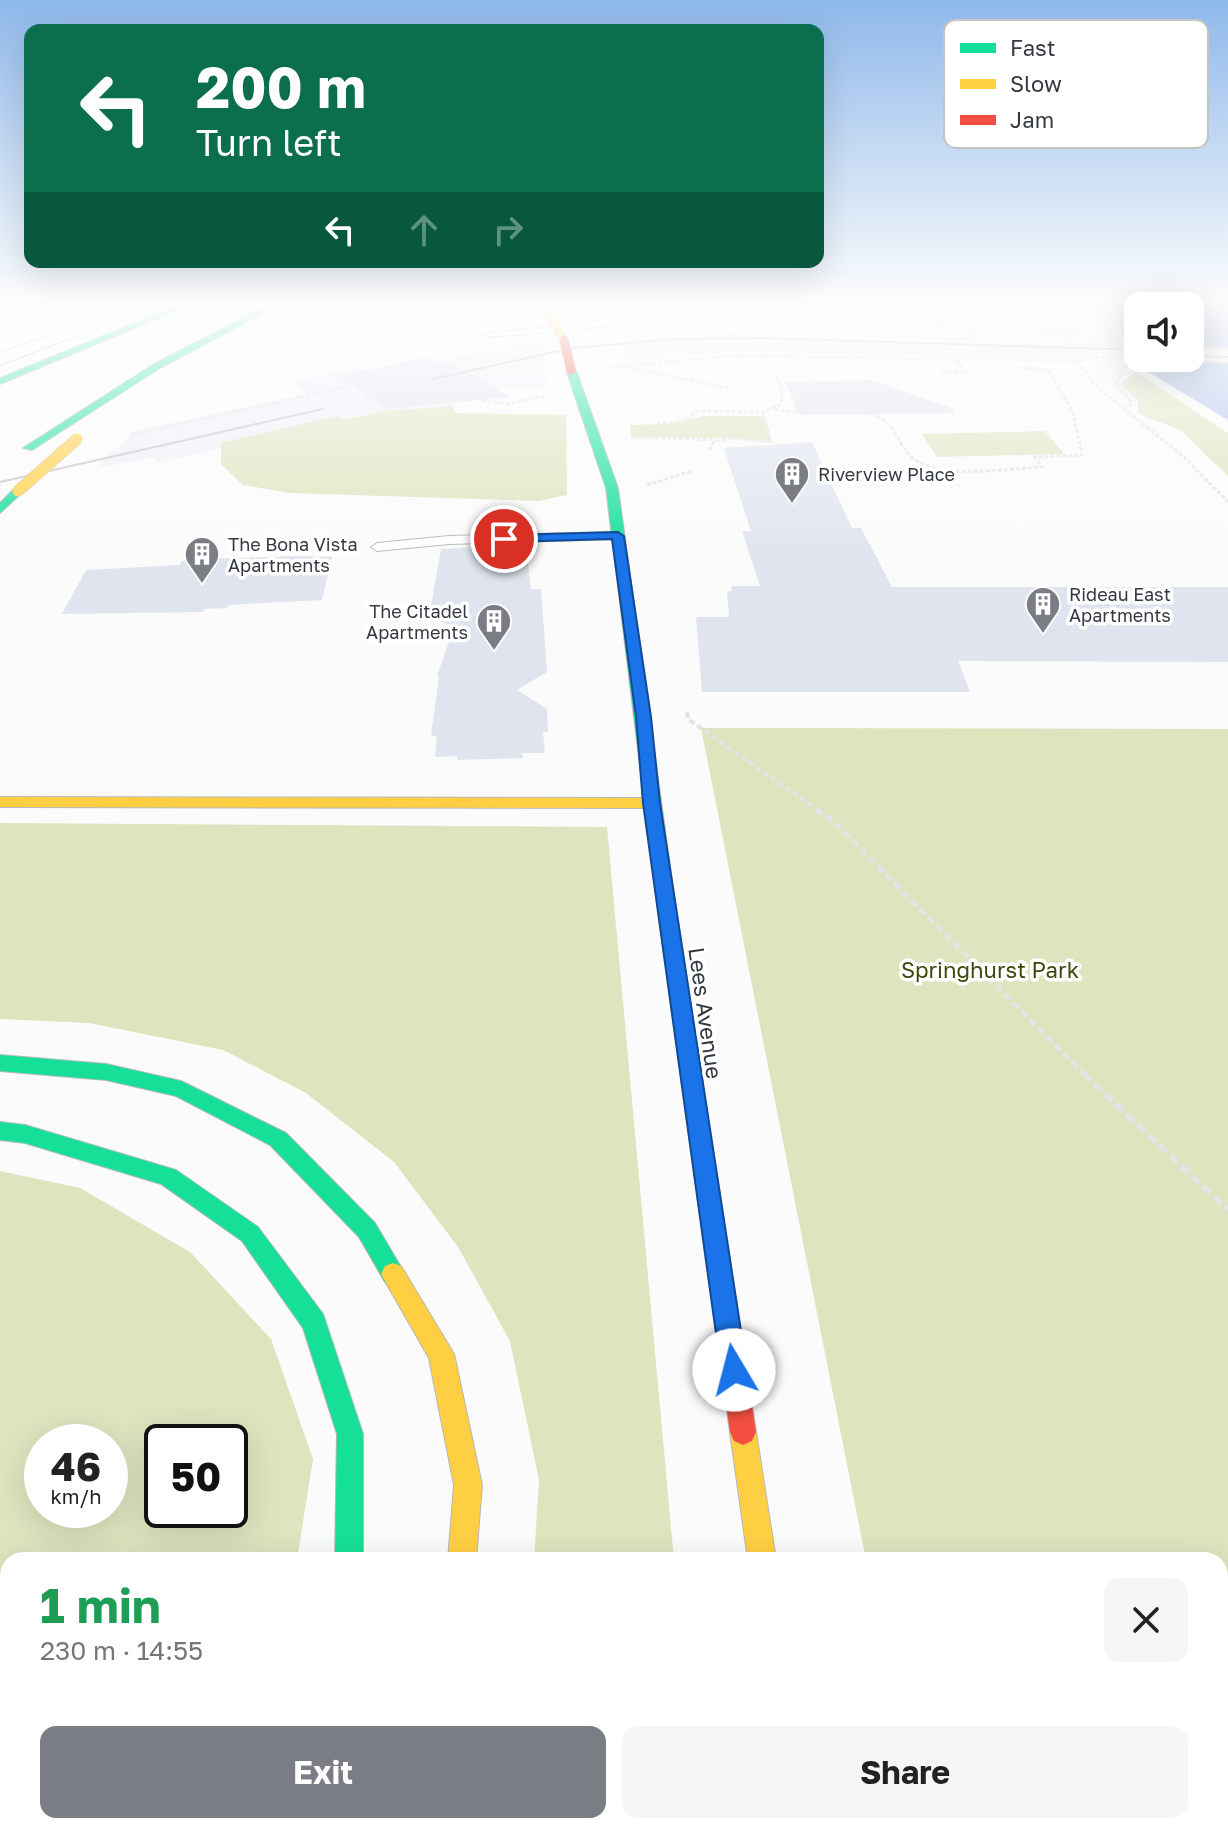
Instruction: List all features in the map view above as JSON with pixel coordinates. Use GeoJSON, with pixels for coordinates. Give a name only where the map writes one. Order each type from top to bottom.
{"type":"FeatureCollection","features":[{"type":"Feature","properties":{"kind":"main road"},"geometry":{"type":"LineString","coordinates":[[9,461],[120,390]]}},
{"type":"Feature","properties":{"kind":"main road"},"geometry":{"type":"LineString","coordinates":[[0,508],[77,439],[148,390]]}},
{"type":"Feature","properties":{"kind":"main road","name":"Lees Avenue"},"geometry":{"type":"LineString","coordinates":[[577,390],[607,472]]}},
{"type":"Feature","properties":{"kind":"main road","name":"Lees Avenue"},"geometry":{"type":"LineString","coordinates":[[607,414],[607,472],[643,715],[651,803],[761,1552]]}},
{"type":"Feature","properties":{"kind":"main road"},"geometry":{"type":"LineString","coordinates":[[0,802],[651,803]]}},
{"type":"Feature","properties":{"kind":"main road"},"geometry":{"type":"LineString","coordinates":[[0,1063],[106,1072],[181,1089],[278,1139],[367,1230],[441,1354],[468,1485],[463,1552]]}},
{"type":"Feature","properties":{"kind":"main road"},"geometry":{"type":"LineString","coordinates":[[0,1131],[25,1134],[168,1177],[250,1234],[314,1322],[350,1434],[349,1552]]}},
{"type":"Feature","properties":{"kind":"lane"},"geometry":{"type":"LineString","coordinates":[[377,547],[449,540],[618,536]]}},
{"type":"Feature","properties":{"kind":"path"},"geometry":{"type":"LineString","coordinates":[[130,435],[335,390]]}},
{"type":"Feature","properties":{"kind":"path"},"geometry":{"type":"LineString","coordinates":[[482,400],[491,403],[529,402],[577,390]]}},
{"type":"Feature","properties":{"kind":"path"},"geometry":{"type":"LineString","coordinates":[[657,423],[682,422],[699,411],[763,412],[775,409],[781,404],[782,390]]}},
{"type":"Feature","properties":{"kind":"path"},"geometry":{"type":"LineString","coordinates":[[775,409],[803,415],[873,415],[892,429],[915,459],[931,468],[1042,467],[1035,457],[1082,455],[1073,412],[1060,390]]}},
{"type":"Feature","properties":{"kind":"path"},"geometry":{"type":"LineString","coordinates":[[1100,390],[1185,458],[1228,502]]}},
{"type":"Feature","properties":{"kind":"path"},"geometry":{"type":"LineString","coordinates":[[1121,390],[1132,403],[1124,410]]}},
{"type":"Feature","properties":{"kind":"path"},"geometry":{"type":"LineString","coordinates":[[631,437],[734,438],[771,442],[763,412]]}},
{"type":"Feature","properties":{"kind":"path"},"geometry":{"type":"LineString","coordinates":[[709,450],[714,441],[719,440]]}},
{"type":"Feature","properties":{"kind":"path"},"geometry":{"type":"LineString","coordinates":[[637,488],[692,471]]}},
{"type":"Feature","properties":{"kind":"path"},"geometry":{"type":"LineString","coordinates":[[687,712],[688,719],[762,768],[835,823],[1068,1059],[1228,1210]]}},
{"type":"Feature","properties":{"kind":"shaded area"},"geometry":{"type":"Polygon","coordinates":[[[302,390],[498,390],[508,398],[384,411],[159,462],[153,457],[96,468],[134,431],[306,394],[302,390]]]}},
{"type":"Feature","properties":{"kind":"green space"},"geometry":{"type":"Polygon","coordinates":[[[1126,390],[1162,390],[1228,433],[1228,476],[1180,430],[1138,414],[1138,400],[1126,390]]]}},
{"type":"Feature","properties":{"kind":"green space"},"geometry":{"type":"Polygon","coordinates":[[[453,406],[456,413],[566,415],[567,495],[538,501],[290,493],[243,485],[221,464],[221,443],[336,416],[343,420],[384,411],[453,406]]]}},
{"type":"Feature","properties":{"kind":"green space"},"geometry":{"type":"Polygon","coordinates":[[[703,416],[765,416],[771,442],[734,438],[631,437],[630,425],[672,424],[703,416]]]}},
{"type":"Feature","properties":{"kind":"green space"},"geometry":{"type":"Polygon","coordinates":[[[1045,431],[1064,454],[937,457],[922,434],[1045,431]]]}},
{"type":"Feature","properties":{"kind":"green space","name":"Springhurst Park"},"geometry":{"type":"Polygon","coordinates":[[[701,728],[1228,729],[1228,1552],[864,1552],[701,728]]]}},
{"type":"Feature","properties":{"kind":"green space"},"geometry":{"type":"Polygon","coordinates":[[[0,823],[607,827],[673,1552],[534,1552],[539,1480],[510,1341],[458,1247],[394,1162],[306,1093],[223,1050],[89,1023],[0,1019],[0,823]]]}},
{"type":"Feature","properties":{"kind":"green space"},"geometry":{"type":"Polygon","coordinates":[[[0,1171],[80,1188],[190,1252],[271,1339],[313,1459],[298,1552],[0,1552],[0,1171]]]}},
{"type":"Feature","properties":{"kind":"water"},"geometry":{"type":"Polygon","coordinates":[[[1177,390],[1228,390],[1228,420],[1177,390]]]}},
{"type":"Feature","properties":{"kind":"building"},"geometry":{"type":"Polygon","coordinates":[[[358,390],[498,390],[511,397],[385,409],[358,390]]]}},
{"type":"Feature","properties":{"kind":"building"},"geometry":{"type":"Polygon","coordinates":[[[789,390],[899,390],[954,409],[953,413],[799,415],[789,390]]]}},
{"type":"Feature","properties":{"kind":"building"},"geometry":{"type":"Polygon","coordinates":[[[812,442],[852,528],[861,528],[892,587],[1228,587],[1228,662],[958,661],[970,692],[702,692],[696,617],[729,617],[727,591],[732,591],[731,586],[760,586],[742,531],[751,531],[724,448],[812,442]]]}},
{"type":"Feature","properties":{"kind":"building","name":"The Citadel Apartments"},"geometry":{"type":"Polygon","coordinates":[[[526,547],[531,589],[541,589],[547,672],[517,690],[547,709],[548,731],[543,733],[545,753],[522,753],[523,758],[457,760],[457,756],[435,757],[437,737],[431,735],[437,676],[455,624],[429,617],[441,549],[526,547]]]}},
{"type":"Feature","properties":{"kind":"building","name":"The Bona Vista Apartments"},"geometry":{"type":"Polygon","coordinates":[[[332,557],[322,600],[228,605],[227,608],[204,609],[203,612],[62,614],[86,570],[180,565],[181,561],[197,559],[332,557]]]}},
{"type":"Feature","properties":{"kind":"tram line"},"geometry":{"type":"LineString","coordinates":[[0,482],[323,409]]}},
{"type":"Feature","properties":{"kind":"traffic: fast"},"geometry":{"type":"LineString","coordinates":[[28,448],[120,390]]}},
{"type":"Feature","properties":{"kind":"traffic: fast"},"geometry":{"type":"LineString","coordinates":[[578,390],[612,488],[665,896]]}},
{"type":"Feature","properties":{"kind":"traffic: fast"},"geometry":{"type":"LineString","coordinates":[[0,510],[18,491]]}},
{"type":"Feature","properties":{"kind":"traffic: fast"},"geometry":{"type":"LineString","coordinates":[[0,1063],[106,1072],[181,1089],[278,1139],[367,1230],[393,1274]]}},
{"type":"Feature","properties":{"kind":"traffic: fast"},"geometry":{"type":"LineString","coordinates":[[0,1131],[25,1134],[168,1177],[250,1234],[314,1322],[350,1434],[349,1552]]}},
{"type":"Feature","properties":{"kind":"traffic: slow"},"geometry":{"type":"LineString","coordinates":[[18,491],[77,439]]}},
{"type":"Feature","properties":{"kind":"traffic: slow"},"geometry":{"type":"LineString","coordinates":[[0,802],[651,803]]}},
{"type":"Feature","properties":{"kind":"traffic: slow"},"geometry":{"type":"LineString","coordinates":[[393,1274],[441,1354],[468,1485],[463,1552]]}},
{"type":"Feature","properties":{"kind":"traffic: slow"},"geometry":{"type":"LineString","coordinates":[[743,1432],[761,1552]]}},
{"type":"Feature","properties":{"kind":"traffic: jam"},"geometry":{"type":"LineString","coordinates":[[665,896],[743,1432]]}},
{"type":"Feature","properties":{"kind":"place","name":"Riverview Place"},"geometry":{"type":"Point","coordinates":[792,505]}},
{"type":"Feature","properties":{"kind":"place","name":"The Bona Vista Apartments"},"geometry":{"type":"Point","coordinates":[202,585]}},
{"type":"Feature","properties":{"kind":"place","name":"Rideau East Apartments"},"geometry":{"type":"Point","coordinates":[1043,635]}},
{"type":"Feature","properties":{"kind":"place","name":"The Citadel Apartments"},"geometry":{"type":"Point","coordinates":[494,652]}},
{"type":"Feature","properties":{"kind":"route"},"geometry":{"type":"LineString","coordinates":[[504,539],[618,536],[643,717],[651,803],[734,1370]]}}]}
